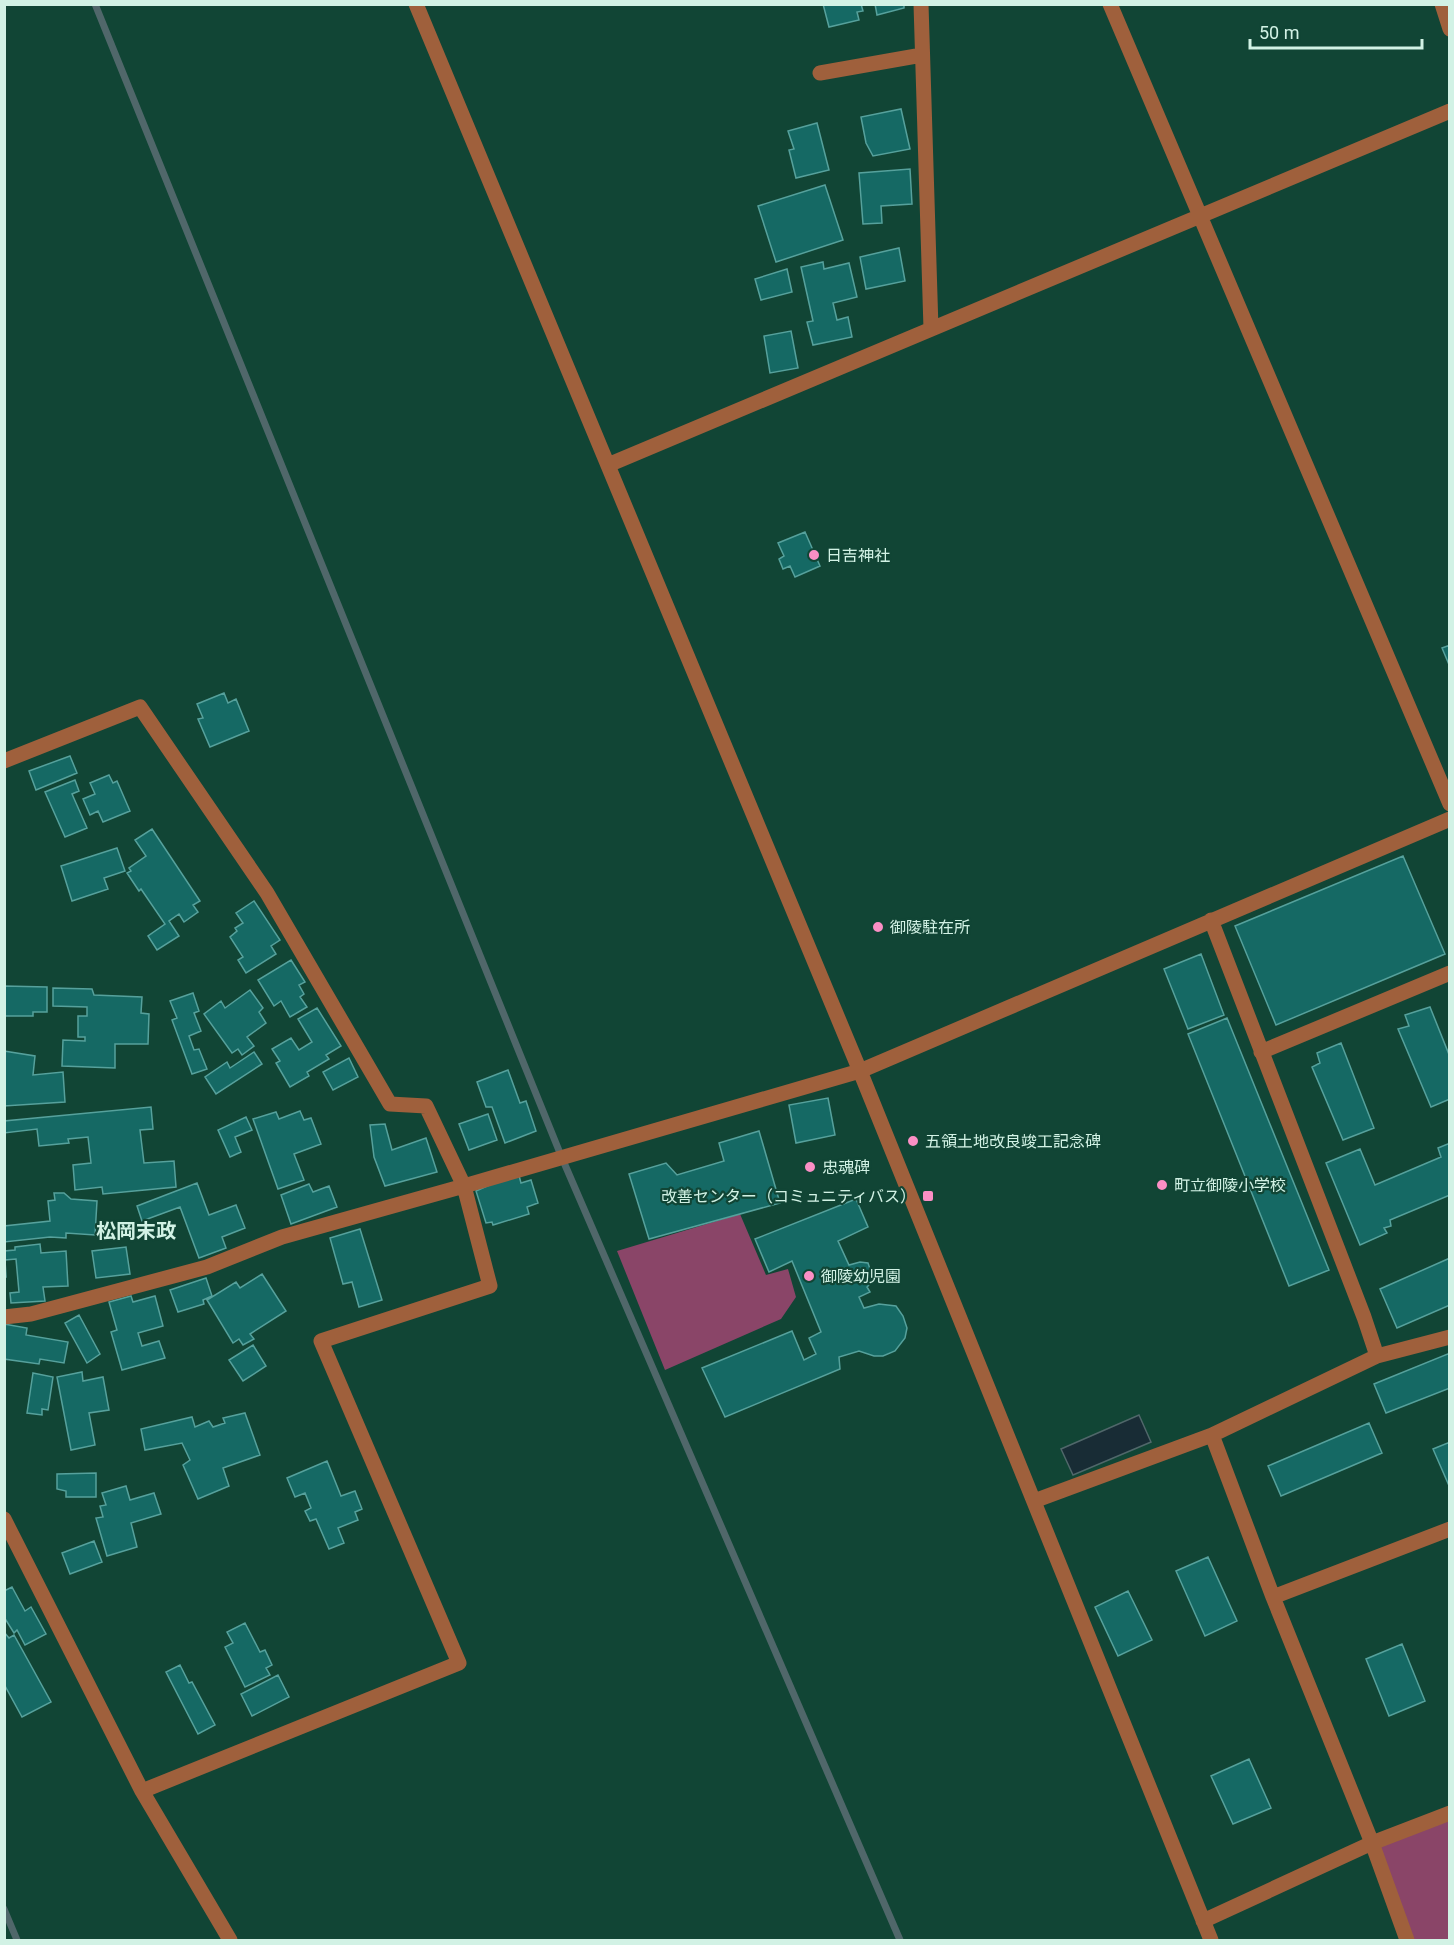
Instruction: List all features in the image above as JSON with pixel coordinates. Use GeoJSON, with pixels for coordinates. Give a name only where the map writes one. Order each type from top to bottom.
{"type":"FeatureCollection","features":[{"type":"Feature","properties":{"kind":"street"},"geometry":{"type":"LineString","coordinates":[[416,4],[860,1071],[1211,1941]]}},
{"type":"Feature","properties":{"kind":"street"},"geometry":{"type":"LineString","coordinates":[[921,4],[931,329]]}},
{"type":"Feature","properties":{"kind":"street"},"geometry":{"type":"LineString","coordinates":[[1110,4],[1449,804]]}},
{"type":"Feature","properties":{"kind":"street"},"geometry":{"type":"LineString","coordinates":[[1442,4],[1449,29]]}},
{"type":"Feature","properties":{"kind":"street"},"geometry":{"type":"LineString","coordinates":[[820,73],[922,55]]}},
{"type":"Feature","properties":{"kind":"street"},"geometry":{"type":"LineString","coordinates":[[608,465],[1449,111]]}},
{"type":"Feature","properties":{"kind":"street"},"geometry":{"type":"LineString","coordinates":[[4,761],[140,707],[267,893],[390,1104],[426,1106],[464,1186],[490,1286],[321,1341],[459,1663],[142,1791]]}},
{"type":"Feature","properties":{"kind":"street"},"geometry":{"type":"LineString","coordinates":[[4,1317],[31,1314],[207,1267],[282,1237],[860,1071],[1449,819]]}},
{"type":"Feature","properties":{"kind":"street"},"geometry":{"type":"LineString","coordinates":[[1211,920],[1360,1306],[1377,1356]]}},
{"type":"Feature","properties":{"kind":"street"},"geometry":{"type":"LineString","coordinates":[[1261,1052],[1449,973]]}},
{"type":"Feature","properties":{"kind":"street"},"geometry":{"type":"LineString","coordinates":[[1034,1501],[1212,1435],[1377,1356],[1449,1337]]}},
{"type":"Feature","properties":{"kind":"street"},"geometry":{"type":"LineString","coordinates":[[1212,1435],[1273,1598],[1372,1843],[1407,1941]]}},
{"type":"Feature","properties":{"kind":"street"},"geometry":{"type":"LineString","coordinates":[[4,1519],[142,1791],[230,1941]]}},
{"type":"Feature","properties":{"kind":"street"},"geometry":{"type":"LineString","coordinates":[[1273,1598],[1449,1528]]}},
{"type":"Feature","properties":{"kind":"street"},"geometry":{"type":"LineString","coordinates":[[4,1554],[21,1552]]}},
{"type":"Feature","properties":{"kind":"street"},"geometry":{"type":"LineString","coordinates":[[1203,1921],[1372,1843],[1449,1813]]}},
{"type":"Feature","properties":{"kind":"shaded area"},"geometry":{"type":"Polygon","coordinates":[[[740,1214],[766,1275],[788,1269],[796,1297],[781,1319],[665,1370],[617,1251],[740,1214]]]}},
{"type":"Feature","properties":{"kind":"shaded area"},"geometry":{"type":"Polygon","coordinates":[[[1449,1813],[1449,1940],[1407,1940],[1372,1843],[1449,1813]]]}},
{"type":"Feature","properties":{"kind":"water"},"geometry":{"type":"Polygon","coordinates":[[[1139,1415],[1151,1442],[1073,1475],[1061,1449],[1139,1415]]]}},
{"type":"Feature","properties":{"kind":"building"},"geometry":{"type":"Polygon","coordinates":[[[823,4],[861,4],[863,11],[857,12],[859,20],[829,27],[823,4]]]}},
{"type":"Feature","properties":{"kind":"building"},"geometry":{"type":"Polygon","coordinates":[[[875,4],[904,4],[904,8],[877,15],[875,4]]]}},
{"type":"Feature","properties":{"kind":"building"},"geometry":{"type":"Polygon","coordinates":[[[901,109],[910,149],[873,156],[866,143],[861,117],[901,109]]]}},
{"type":"Feature","properties":{"kind":"building"},"geometry":{"type":"Polygon","coordinates":[[[817,123],[829,170],[796,178],[789,150],[794,149],[788,131],[817,123]]]}},
{"type":"Feature","properties":{"kind":"building"},"geometry":{"type":"Polygon","coordinates":[[[910,169],[912,204],[881,206],[882,223],[863,224],[859,173],[910,169]]]}},
{"type":"Feature","properties":{"kind":"building"},"geometry":{"type":"Polygon","coordinates":[[[825,185],[843,240],[776,262],[758,206],[825,185]]]}},
{"type":"Feature","properties":{"kind":"building"},"geometry":{"type":"Polygon","coordinates":[[[899,248],[905,281],[866,289],[860,257],[899,248]]]}},
{"type":"Feature","properties":{"kind":"building"},"geometry":{"type":"Polygon","coordinates":[[[823,262],[824,269],[849,263],[857,297],[833,303],[837,320],[848,317],[852,337],[813,345],[807,322],[813,321],[801,267],[823,262]]]}},
{"type":"Feature","properties":{"kind":"building"},"geometry":{"type":"Polygon","coordinates":[[[787,269],[792,292],[761,300],[755,279],[787,269]]]}},
{"type":"Feature","properties":{"kind":"building"},"geometry":{"type":"Polygon","coordinates":[[[791,331],[798,368],[770,373],[764,336],[791,331]]]}},
{"type":"Feature","properties":{"kind":"building"},"geometry":{"type":"Polygon","coordinates":[[[805,532],[820,566],[795,577],[790,566],[783,569],[779,559],[784,556],[778,543],[805,532]]]}},
{"type":"Feature","properties":{"kind":"building"},"geometry":{"type":"Polygon","coordinates":[[[1450,645],[1450,667],[1442,648],[1450,645]]]}},
{"type":"Feature","properties":{"kind":"building"},"geometry":{"type":"Polygon","coordinates":[[[224,693],[228,703],[236,699],[249,731],[210,747],[198,719],[203,718],[197,704],[224,693]]]}},
{"type":"Feature","properties":{"kind":"building"},"geometry":{"type":"Polygon","coordinates":[[[70,756],[77,773],[36,790],[29,771],[70,756]]]}},
{"type":"Feature","properties":{"kind":"building"},"geometry":{"type":"Polygon","coordinates":[[[109,775],[113,783],[117,781],[130,811],[103,822],[98,811],[90,815],[83,799],[95,794],[90,783],[109,775]]]}},
{"type":"Feature","properties":{"kind":"building"},"geometry":{"type":"Polygon","coordinates":[[[75,780],[79,791],[72,794],[87,828],[65,837],[45,792],[75,780]]]}},
{"type":"Feature","properties":{"kind":"building"},"geometry":{"type":"Polygon","coordinates":[[[152,829],[200,901],[193,905],[198,912],[184,922],[179,914],[169,921],[179,936],[157,950],[148,936],[165,924],[127,873],[131,871],[129,868],[146,856],[135,840],[152,829]]]}},
{"type":"Feature","properties":{"kind":"building"},"geometry":{"type":"Polygon","coordinates":[[[117,848],[125,871],[104,878],[108,889],[72,901],[61,866],[117,848]]]}},
{"type":"Feature","properties":{"kind":"building"},"geometry":{"type":"Polygon","coordinates":[[[1403,856],[1445,954],[1276,1025],[1235,926],[1403,856]]]}},
{"type":"Feature","properties":{"kind":"building"},"geometry":{"type":"Polygon","coordinates":[[[254,901],[280,940],[271,946],[276,954],[246,973],[238,960],[243,957],[230,937],[237,931],[235,928],[243,923],[236,913],[254,901]]]}},
{"type":"Feature","properties":{"kind":"building"},"geometry":{"type":"Polygon","coordinates":[[[1201,954],[1224,1015],[1188,1029],[1164,969],[1201,954]]]}},
{"type":"Feature","properties":{"kind":"building"},"geometry":{"type":"Polygon","coordinates":[[[291,960],[305,982],[299,985],[304,994],[300,997],[307,1007],[290,1017],[281,1001],[274,1006],[258,980],[291,960]]]}},
{"type":"Feature","properties":{"kind":"building"},"geometry":{"type":"Polygon","coordinates":[[[4,986],[47,987],[47,1012],[33,1012],[33,1016],[4,1016],[4,986]]]}},
{"type":"Feature","properties":{"kind":"building"},"geometry":{"type":"Polygon","coordinates":[[[53,988],[92,989],[94,995],[142,997],[141,1013],[149,1014],[148,1044],[115,1044],[115,1068],[62,1066],[63,1040],[85,1041],[85,1037],[78,1037],[78,1016],[87,1016],[87,1007],[53,1006],[53,988]]]}},
{"type":"Feature","properties":{"kind":"building"},"geometry":{"type":"Polygon","coordinates":[[[250,990],[263,1008],[259,1012],[266,1023],[247,1037],[254,1046],[242,1055],[238,1049],[232,1053],[204,1014],[221,1001],[225,1008],[250,990]]]}},
{"type":"Feature","properties":{"kind":"building"},"geometry":{"type":"Polygon","coordinates":[[[193,993],[199,1011],[194,1013],[201,1031],[189,1036],[194,1050],[199,1049],[207,1069],[192,1074],[172,1020],[177,1018],[170,1001],[193,993]]]}},
{"type":"Feature","properties":{"kind":"building"},"geometry":{"type":"Polygon","coordinates":[[[1430,1007],[1450,1057],[1450,1099],[1431,1107],[1398,1029],[1409,1026],[1405,1015],[1430,1007]]]}},
{"type":"Feature","properties":{"kind":"building"},"geometry":{"type":"Polygon","coordinates":[[[317,1008],[341,1046],[326,1055],[329,1059],[307,1072],[309,1076],[290,1087],[276,1063],[280,1061],[272,1049],[291,1038],[299,1050],[312,1042],[298,1019],[317,1008]]]}},
{"type":"Feature","properties":{"kind":"building"},"geometry":{"type":"Polygon","coordinates":[[[1227,1018],[1329,1270],[1289,1286],[1188,1034],[1227,1018]]]}},
{"type":"Feature","properties":{"kind":"building"},"geometry":{"type":"Polygon","coordinates":[[[1341,1043],[1374,1128],[1343,1140],[1312,1067],[1320,1063],[1317,1053],[1341,1043]]]}},
{"type":"Feature","properties":{"kind":"building"},"geometry":{"type":"Polygon","coordinates":[[[4,1051],[35,1056],[33,1075],[63,1072],[65,1102],[4,1106],[4,1051]]]}},
{"type":"Feature","properties":{"kind":"building"},"geometry":{"type":"Polygon","coordinates":[[[254,1052],[262,1064],[216,1094],[205,1077],[227,1062],[230,1068],[254,1052]]]}},
{"type":"Feature","properties":{"kind":"building"},"geometry":{"type":"Polygon","coordinates":[[[349,1058],[358,1077],[333,1090],[323,1072],[349,1058]]]}},
{"type":"Feature","properties":{"kind":"building"},"geometry":{"type":"Polygon","coordinates":[[[508,1070],[520,1103],[526,1101],[536,1131],[505,1143],[492,1107],[486,1107],[477,1082],[508,1070]]]}},
{"type":"Feature","properties":{"kind":"building"},"geometry":{"type":"Polygon","coordinates":[[[828,1098],[835,1135],[796,1143],[789,1105],[828,1098]]]}},
{"type":"Feature","properties":{"kind":"building"},"geometry":{"type":"Polygon","coordinates":[[[151,1107],[153,1129],[140,1130],[144,1163],[174,1161],[176,1187],[103,1194],[102,1187],[75,1190],[73,1165],[91,1163],[88,1137],[68,1139],[69,1143],[39,1146],[37,1129],[4,1133],[4,1121],[151,1107]]]}},
{"type":"Feature","properties":{"kind":"building"},"geometry":{"type":"Polygon","coordinates":[[[300,1111],[304,1120],[311,1118],[321,1144],[294,1154],[304,1180],[278,1189],[253,1119],[276,1112],[279,1119],[300,1111]]]}},
{"type":"Feature","properties":{"kind":"building"},"geometry":{"type":"Polygon","coordinates":[[[488,1114],[497,1140],[469,1150],[459,1124],[488,1114]]]}},
{"type":"Feature","properties":{"kind":"building"},"geometry":{"type":"Polygon","coordinates":[[[246,1117],[252,1130],[235,1137],[241,1152],[230,1157],[218,1130],[246,1117]]]}},
{"type":"Feature","properties":{"kind":"building"},"geometry":{"type":"Polygon","coordinates":[[[385,1124],[392,1150],[426,1138],[437,1172],[385,1186],[374,1157],[370,1125],[385,1124]]]}},
{"type":"Feature","properties":{"kind":"building"},"geometry":{"type":"Polygon","coordinates":[[[759,1131],[780,1203],[649,1239],[629,1174],[666,1163],[677,1175],[724,1161],[719,1143],[759,1131]]]}},
{"type":"Feature","properties":{"kind":"building"},"geometry":{"type":"Polygon","coordinates":[[[1450,1143],[1450,1195],[1390,1220],[1391,1226],[1384,1228],[1387,1233],[1360,1245],[1326,1163],[1360,1149],[1375,1185],[1441,1157],[1438,1148],[1450,1143]]]}},
{"type":"Feature","properties":{"kind":"building"},"geometry":{"type":"Polygon","coordinates":[[[518,1172],[521,1183],[531,1180],[538,1203],[527,1207],[529,1214],[493,1225],[492,1222],[486,1223],[476,1191],[518,1172]]]}},
{"type":"Feature","properties":{"kind":"building"},"geometry":{"type":"Polygon","coordinates":[[[197,1183],[209,1215],[236,1205],[245,1228],[222,1237],[226,1248],[199,1258],[180,1207],[142,1221],[137,1206],[197,1183]]]}},
{"type":"Feature","properties":{"kind":"building"},"geometry":{"type":"Polygon","coordinates":[[[309,1184],[313,1192],[329,1186],[337,1207],[291,1224],[281,1195],[309,1184]]]}},
{"type":"Feature","properties":{"kind":"building"},"geometry":{"type":"Polygon","coordinates":[[[54,1193],[64,1193],[71,1199],[97,1201],[95,1235],[66,1233],[66,1238],[50,1237],[4,1242],[4,1226],[50,1221],[48,1201],[55,1200],[54,1193]]]}},
{"type":"Feature","properties":{"kind":"building"},"geometry":{"type":"Polygon","coordinates":[[[856,1199],[868,1227],[838,1241],[849,1265],[860,1262],[868,1263],[870,1284],[867,1287],[870,1292],[859,1297],[864,1308],[879,1304],[896,1306],[907,1328],[905,1338],[895,1351],[883,1356],[874,1356],[859,1351],[839,1357],[840,1369],[725,1417],[702,1368],[792,1331],[804,1360],[816,1354],[809,1338],[821,1332],[792,1261],[769,1272],[755,1239],[856,1199]]]}},
{"type":"Feature","properties":{"kind":"building"},"geometry":{"type":"Polygon","coordinates":[[[360,1229],[382,1300],[359,1307],[352,1282],[343,1284],[330,1238],[360,1229]]]}},
{"type":"Feature","properties":{"kind":"building"},"geometry":{"type":"Polygon","coordinates":[[[40,1244],[41,1253],[66,1251],[68,1286],[43,1287],[45,1301],[11,1303],[10,1293],[19,1292],[16,1259],[5,1260],[6,1277],[4,1277],[4,1251],[15,1250],[15,1247],[40,1244]]]}},
{"type":"Feature","properties":{"kind":"building"},"geometry":{"type":"Polygon","coordinates":[[[126,1247],[130,1274],[96,1278],[92,1251],[126,1247]]]}},
{"type":"Feature","properties":{"kind":"building"},"geometry":{"type":"Polygon","coordinates":[[[1450,1258],[1450,1305],[1397,1328],[1380,1289],[1450,1258]]]}},
{"type":"Feature","properties":{"kind":"building"},"geometry":{"type":"Polygon","coordinates":[[[262,1274],[286,1311],[250,1334],[254,1339],[243,1345],[239,1339],[233,1343],[207,1300],[236,1282],[240,1288],[262,1274]]]}},
{"type":"Feature","properties":{"kind":"building"},"geometry":{"type":"Polygon","coordinates":[[[206,1278],[212,1296],[203,1300],[204,1304],[178,1312],[170,1290],[206,1278]]]}},
{"type":"Feature","properties":{"kind":"building"},"geometry":{"type":"Polygon","coordinates":[[[131,1296],[133,1302],[155,1296],[163,1326],[138,1333],[142,1346],[159,1341],[165,1358],[122,1370],[111,1332],[117,1330],[109,1302],[131,1296]]]}},
{"type":"Feature","properties":{"kind":"building"},"geometry":{"type":"Polygon","coordinates":[[[79,1315],[100,1354],[87,1363],[65,1323],[79,1315]]]}},
{"type":"Feature","properties":{"kind":"building"},"geometry":{"type":"Polygon","coordinates":[[[4,1324],[27,1328],[26,1335],[68,1342],[64,1363],[40,1359],[39,1364],[4,1359],[4,1324]]]}},
{"type":"Feature","properties":{"kind":"building"},"geometry":{"type":"Polygon","coordinates":[[[253,1345],[266,1366],[243,1381],[229,1360],[253,1345]]]}},
{"type":"Feature","properties":{"kind":"building"},"geometry":{"type":"Polygon","coordinates":[[[1450,1353],[1450,1388],[1386,1413],[1374,1384],[1450,1353]]]}},
{"type":"Feature","properties":{"kind":"building"},"geometry":{"type":"Polygon","coordinates":[[[82,1372],[83,1381],[103,1377],[109,1410],[89,1413],[95,1445],[71,1450],[57,1377],[82,1372]]]}},
{"type":"Feature","properties":{"kind":"building"},"geometry":{"type":"Polygon","coordinates":[[[33,1373],[53,1377],[48,1410],[42,1409],[42,1415],[27,1413],[33,1373]]]}},
{"type":"Feature","properties":{"kind":"building"},"geometry":{"type":"Polygon","coordinates":[[[245,1413],[260,1455],[223,1468],[229,1486],[198,1499],[183,1465],[190,1460],[182,1443],[145,1450],[141,1429],[192,1417],[195,1427],[209,1421],[213,1427],[225,1423],[223,1418],[245,1413]]]}},
{"type":"Feature","properties":{"kind":"building"},"geometry":{"type":"Polygon","coordinates":[[[1369,1423],[1382,1453],[1281,1496],[1268,1466],[1369,1423]]]}},
{"type":"Feature","properties":{"kind":"building"},"geometry":{"type":"Polygon","coordinates":[[[1450,1442],[1450,1488],[1433,1449],[1450,1442]]]}},
{"type":"Feature","properties":{"kind":"building"},"geometry":{"type":"Polygon","coordinates":[[[327,1461],[341,1496],[355,1491],[362,1509],[355,1512],[358,1520],[338,1528],[344,1543],[329,1549],[316,1519],[310,1521],[305,1511],[311,1508],[305,1493],[295,1497],[287,1478],[327,1461]]]}},
{"type":"Feature","properties":{"kind":"building"},"geometry":{"type":"Polygon","coordinates":[[[96,1473],[96,1497],[66,1497],[66,1491],[57,1489],[57,1474],[96,1473]]]}},
{"type":"Feature","properties":{"kind":"building"},"geometry":{"type":"Polygon","coordinates":[[[126,1486],[130,1500],[154,1493],[161,1514],[131,1523],[137,1547],[107,1556],[96,1518],[103,1517],[100,1506],[106,1505],[102,1493],[126,1486]]]}},
{"type":"Feature","properties":{"kind":"building"},"geometry":{"type":"Polygon","coordinates":[[[94,1541],[102,1562],[70,1574],[62,1553],[94,1541]]]}},
{"type":"Feature","properties":{"kind":"building"},"geometry":{"type":"Polygon","coordinates":[[[1208,1557],[1237,1621],[1205,1636],[1176,1571],[1208,1557]]]}},
{"type":"Feature","properties":{"kind":"building"},"geometry":{"type":"Polygon","coordinates":[[[12,1587],[25,1611],[31,1607],[46,1634],[25,1645],[17,1630],[14,1633],[4,1617],[4,1591],[12,1587]]]}},
{"type":"Feature","properties":{"kind":"building"},"geometry":{"type":"Polygon","coordinates":[[[1128,1591],[1152,1640],[1118,1656],[1095,1607],[1128,1591]]]}},
{"type":"Feature","properties":{"kind":"building"},"geometry":{"type":"Polygon","coordinates":[[[245,1623],[260,1652],[265,1650],[272,1665],[266,1668],[270,1675],[245,1687],[225,1647],[233,1643],[227,1632],[245,1623]]]}},
{"type":"Feature","properties":{"kind":"building"},"geometry":{"type":"Polygon","coordinates":[[[4,1632],[9,1638],[14,1635],[51,1702],[22,1717],[4,1684],[4,1632]]]}},
{"type":"Feature","properties":{"kind":"building"},"geometry":{"type":"Polygon","coordinates":[[[1402,1644],[1425,1701],[1389,1716],[1366,1659],[1402,1644]]]}},
{"type":"Feature","properties":{"kind":"building"},"geometry":{"type":"Polygon","coordinates":[[[180,1665],[215,1725],[198,1734],[166,1672],[180,1665]]]}},
{"type":"Feature","properties":{"kind":"building"},"geometry":{"type":"Polygon","coordinates":[[[278,1675],[289,1697],[252,1716],[241,1694],[278,1675]]]}},
{"type":"Feature","properties":{"kind":"building"},"geometry":{"type":"Polygon","coordinates":[[[1249,1759],[1271,1808],[1233,1824],[1211,1776],[1249,1759]]]}},
{"type":"Feature","properties":{"kind":"waterway"},"geometry":{"type":"LineString","coordinates":[[95,4],[562,1158],[900,1940]]}},
{"type":"Feature","properties":{"kind":"waterway"},"geometry":{"type":"LineString","coordinates":[[4,1909],[17,1940]]}},
{"type":"Feature","properties":{"kind":"place","name":"日吉神社"},"geometry":{"type":"Point","coordinates":[814,555]}},
{"type":"Feature","properties":{"kind":"place","name":"御陵駐在所"},"geometry":{"type":"Point","coordinates":[878,927]}},
{"type":"Feature","properties":{"kind":"place","name":"五領土地改良竣工記念碑"},"geometry":{"type":"Point","coordinates":[913,1141]}},
{"type":"Feature","properties":{"kind":"place","name":"忠魂碑"},"geometry":{"type":"Point","coordinates":[810,1167]}},
{"type":"Feature","properties":{"kind":"place","name":"町立御陵小学校"},"geometry":{"type":"Point","coordinates":[1162,1185]}},
{"type":"Feature","properties":{"kind":"place","name":"改善センター（コミュニティバス）"},"geometry":{"type":"Point","coordinates":[928,1196]}},
{"type":"Feature","properties":{"kind":"place","name":"御陵幼児園"},"geometry":{"type":"Point","coordinates":[809,1276]}},
{"type":"Feature","properties":{"kind":"district","name":"松岡末政"},"geometry":{"type":"Point","coordinates":[136,1231]}}]}
